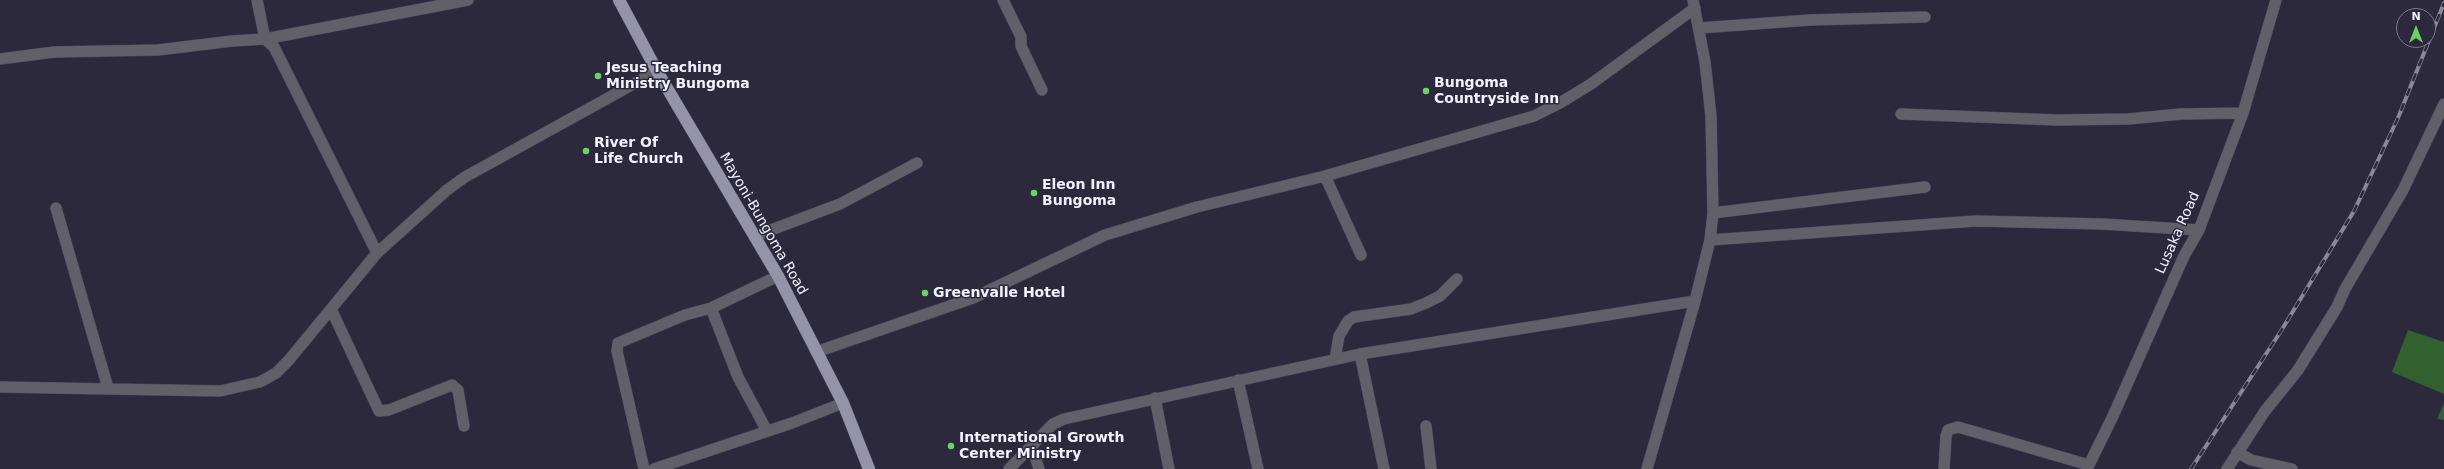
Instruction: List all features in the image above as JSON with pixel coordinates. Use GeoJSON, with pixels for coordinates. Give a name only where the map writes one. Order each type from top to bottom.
{"type":"FeatureCollection","features":[{"type":"Feature","properties":{"kind":"main road","name":"Mayoni-Bungoma Road"},"geometry":{"type":"LineString","coordinates":[[619,0],[657,71],[778,276],[842,403],[869,469]]}},
{"type":"Feature","properties":{"kind":"street"},"geometry":{"type":"LineString","coordinates":[[257,0],[265,39],[274,47],[377,253]]}},
{"type":"Feature","properties":{"kind":"street"},"geometry":{"type":"LineString","coordinates":[[0,59],[54,52],[158,50],[265,39],[468,0]]}},
{"type":"Feature","properties":{"kind":"street","name":"Lusaka Road"},"geometry":{"type":"LineString","coordinates":[[2088,467],[2113,416],[2184,256],[2199,230],[2243,113],[2276,0]]}},
{"type":"Feature","properties":{"kind":"street"},"geometry":{"type":"LineString","coordinates":[[1007,1],[1021,37],[1021,46],[1042,90]]}},
{"type":"Feature","properties":{"kind":"street"},"geometry":{"type":"LineString","coordinates":[[816,352],[973,298],[1105,235],[1197,207],[1325,176],[1534,116],[1560,104],[1591,84],[1694,4],[1699,28],[1711,116],[1713,213],[1710,240],[1695,301],[1647,469]]}},
{"type":"Feature","properties":{"kind":"street"},"geometry":{"type":"LineString","coordinates":[[1699,28],[1810,20],[1925,17]]}},
{"type":"Feature","properties":{"kind":"street"},"geometry":{"type":"LineString","coordinates":[[0,387],[220,391],[260,382],[276,373],[289,360],[377,253],[447,190],[465,176],[657,71]]}},
{"type":"Feature","properties":{"kind":"street"},"geometry":{"type":"LineString","coordinates":[[2227,469],[2265,411],[2298,370],[2337,307],[2345,290],[2403,190],[2444,104]]}},
{"type":"Feature","properties":{"kind":"street"},"geometry":{"type":"LineString","coordinates":[[1901,114],[2057,120],[2128,119],[2180,114],[2243,113]]}},
{"type":"Feature","properties":{"kind":"street"},"geometry":{"type":"LineString","coordinates":[[755,236],[840,204],[917,163]]}},
{"type":"Feature","properties":{"kind":"street"},"geometry":{"type":"LineString","coordinates":[[1325,176],[1361,256]]}},
{"type":"Feature","properties":{"kind":"street"},"geometry":{"type":"LineString","coordinates":[[1713,213],[1925,187]]}},
{"type":"Feature","properties":{"kind":"street"},"geometry":{"type":"LineString","coordinates":[[56,208],[108,388]]}},
{"type":"Feature","properties":{"kind":"street"},"geometry":{"type":"LineString","coordinates":[[1710,240],[1976,221],[2102,224],[2199,230]]}},
{"type":"Feature","properties":{"kind":"street"},"geometry":{"type":"LineString","coordinates":[[644,469],[616,346],[623,340],[685,315],[711,308],[778,276]]}},
{"type":"Feature","properties":{"kind":"street"},"geometry":{"type":"LineString","coordinates":[[1335,359],[1339,336],[1348,321],[1354,317],[1411,309],[1440,296],[1457,279]]}},
{"type":"Feature","properties":{"kind":"street"},"geometry":{"type":"LineString","coordinates":[[1009,469],[1053,424],[1064,419],[1360,354],[1695,301]]}},
{"type":"Feature","properties":{"kind":"street"},"geometry":{"type":"LineString","coordinates":[[711,308],[738,377],[767,431]]}},
{"type":"Feature","properties":{"kind":"street"},"geometry":{"type":"LineString","coordinates":[[331,309],[379,411],[389,410],[452,385],[458,390],[464,426]]}},
{"type":"Feature","properties":{"kind":"street"},"geometry":{"type":"LineString","coordinates":[[1360,354],[1384,469]]}},
{"type":"Feature","properties":{"kind":"street"},"geometry":{"type":"LineString","coordinates":[[1238,380],[1258,469]]}},
{"type":"Feature","properties":{"kind":"street"},"geometry":{"type":"LineString","coordinates":[[1155,398],[1169,469]]}},
{"type":"Feature","properties":{"kind":"street"},"geometry":{"type":"LineString","coordinates":[[654,469],[767,431],[842,403]]}},
{"type":"Feature","properties":{"kind":"street"},"geometry":{"type":"LineString","coordinates":[[1426,426],[1431,469]]}},
{"type":"Feature","properties":{"kind":"street"},"geometry":{"type":"LineString","coordinates":[[1944,469],[1946,436],[1948,430],[1958,427],[2088,467]]}},
{"type":"Feature","properties":{"kind":"street"},"geometry":{"type":"LineString","coordinates":[[1032,446],[1039,469]]}},
{"type":"Feature","properties":{"kind":"street"},"geometry":{"type":"LineString","coordinates":[[2237,452],[2250,460],[2292,469]]}},
{"type":"Feature","properties":{"kind":"green space"},"geometry":{"type":"Polygon","coordinates":[[[2408,330],[2444,342],[2444,394],[2392,372],[2408,330]]]}},
{"type":"Feature","properties":{"kind":"green space"},"geometry":{"type":"Polygon","coordinates":[[[2444,403],[2444,420],[2437,419],[2444,403]]]}},
{"type":"Feature","properties":{"kind":"railway"},"geometry":{"type":"LineString","coordinates":[[2191,469],[2281,331],[2354,211],[2398,118],[2444,3]]}},
{"type":"Feature","properties":{"kind":"place","name":"Jesus Teaching Ministry Bungoma"},"geometry":{"type":"Point","coordinates":[598,76]}},
{"type":"Feature","properties":{"kind":"place","name":"Bungoma Countryside Inn"},"geometry":{"type":"Point","coordinates":[1426,91]}},
{"type":"Feature","properties":{"kind":"place","name":"River Of Life Church"},"geometry":{"type":"Point","coordinates":[586,151]}},
{"type":"Feature","properties":{"kind":"place","name":"Eleon Inn Bungoma"},"geometry":{"type":"Point","coordinates":[1034,193]}},
{"type":"Feature","properties":{"kind":"place","name":"Greenvalle Hotel"},"geometry":{"type":"Point","coordinates":[925,293]}},
{"type":"Feature","properties":{"kind":"place","name":"International Growth Center Ministry"},"geometry":{"type":"Point","coordinates":[951,446]}}]}
